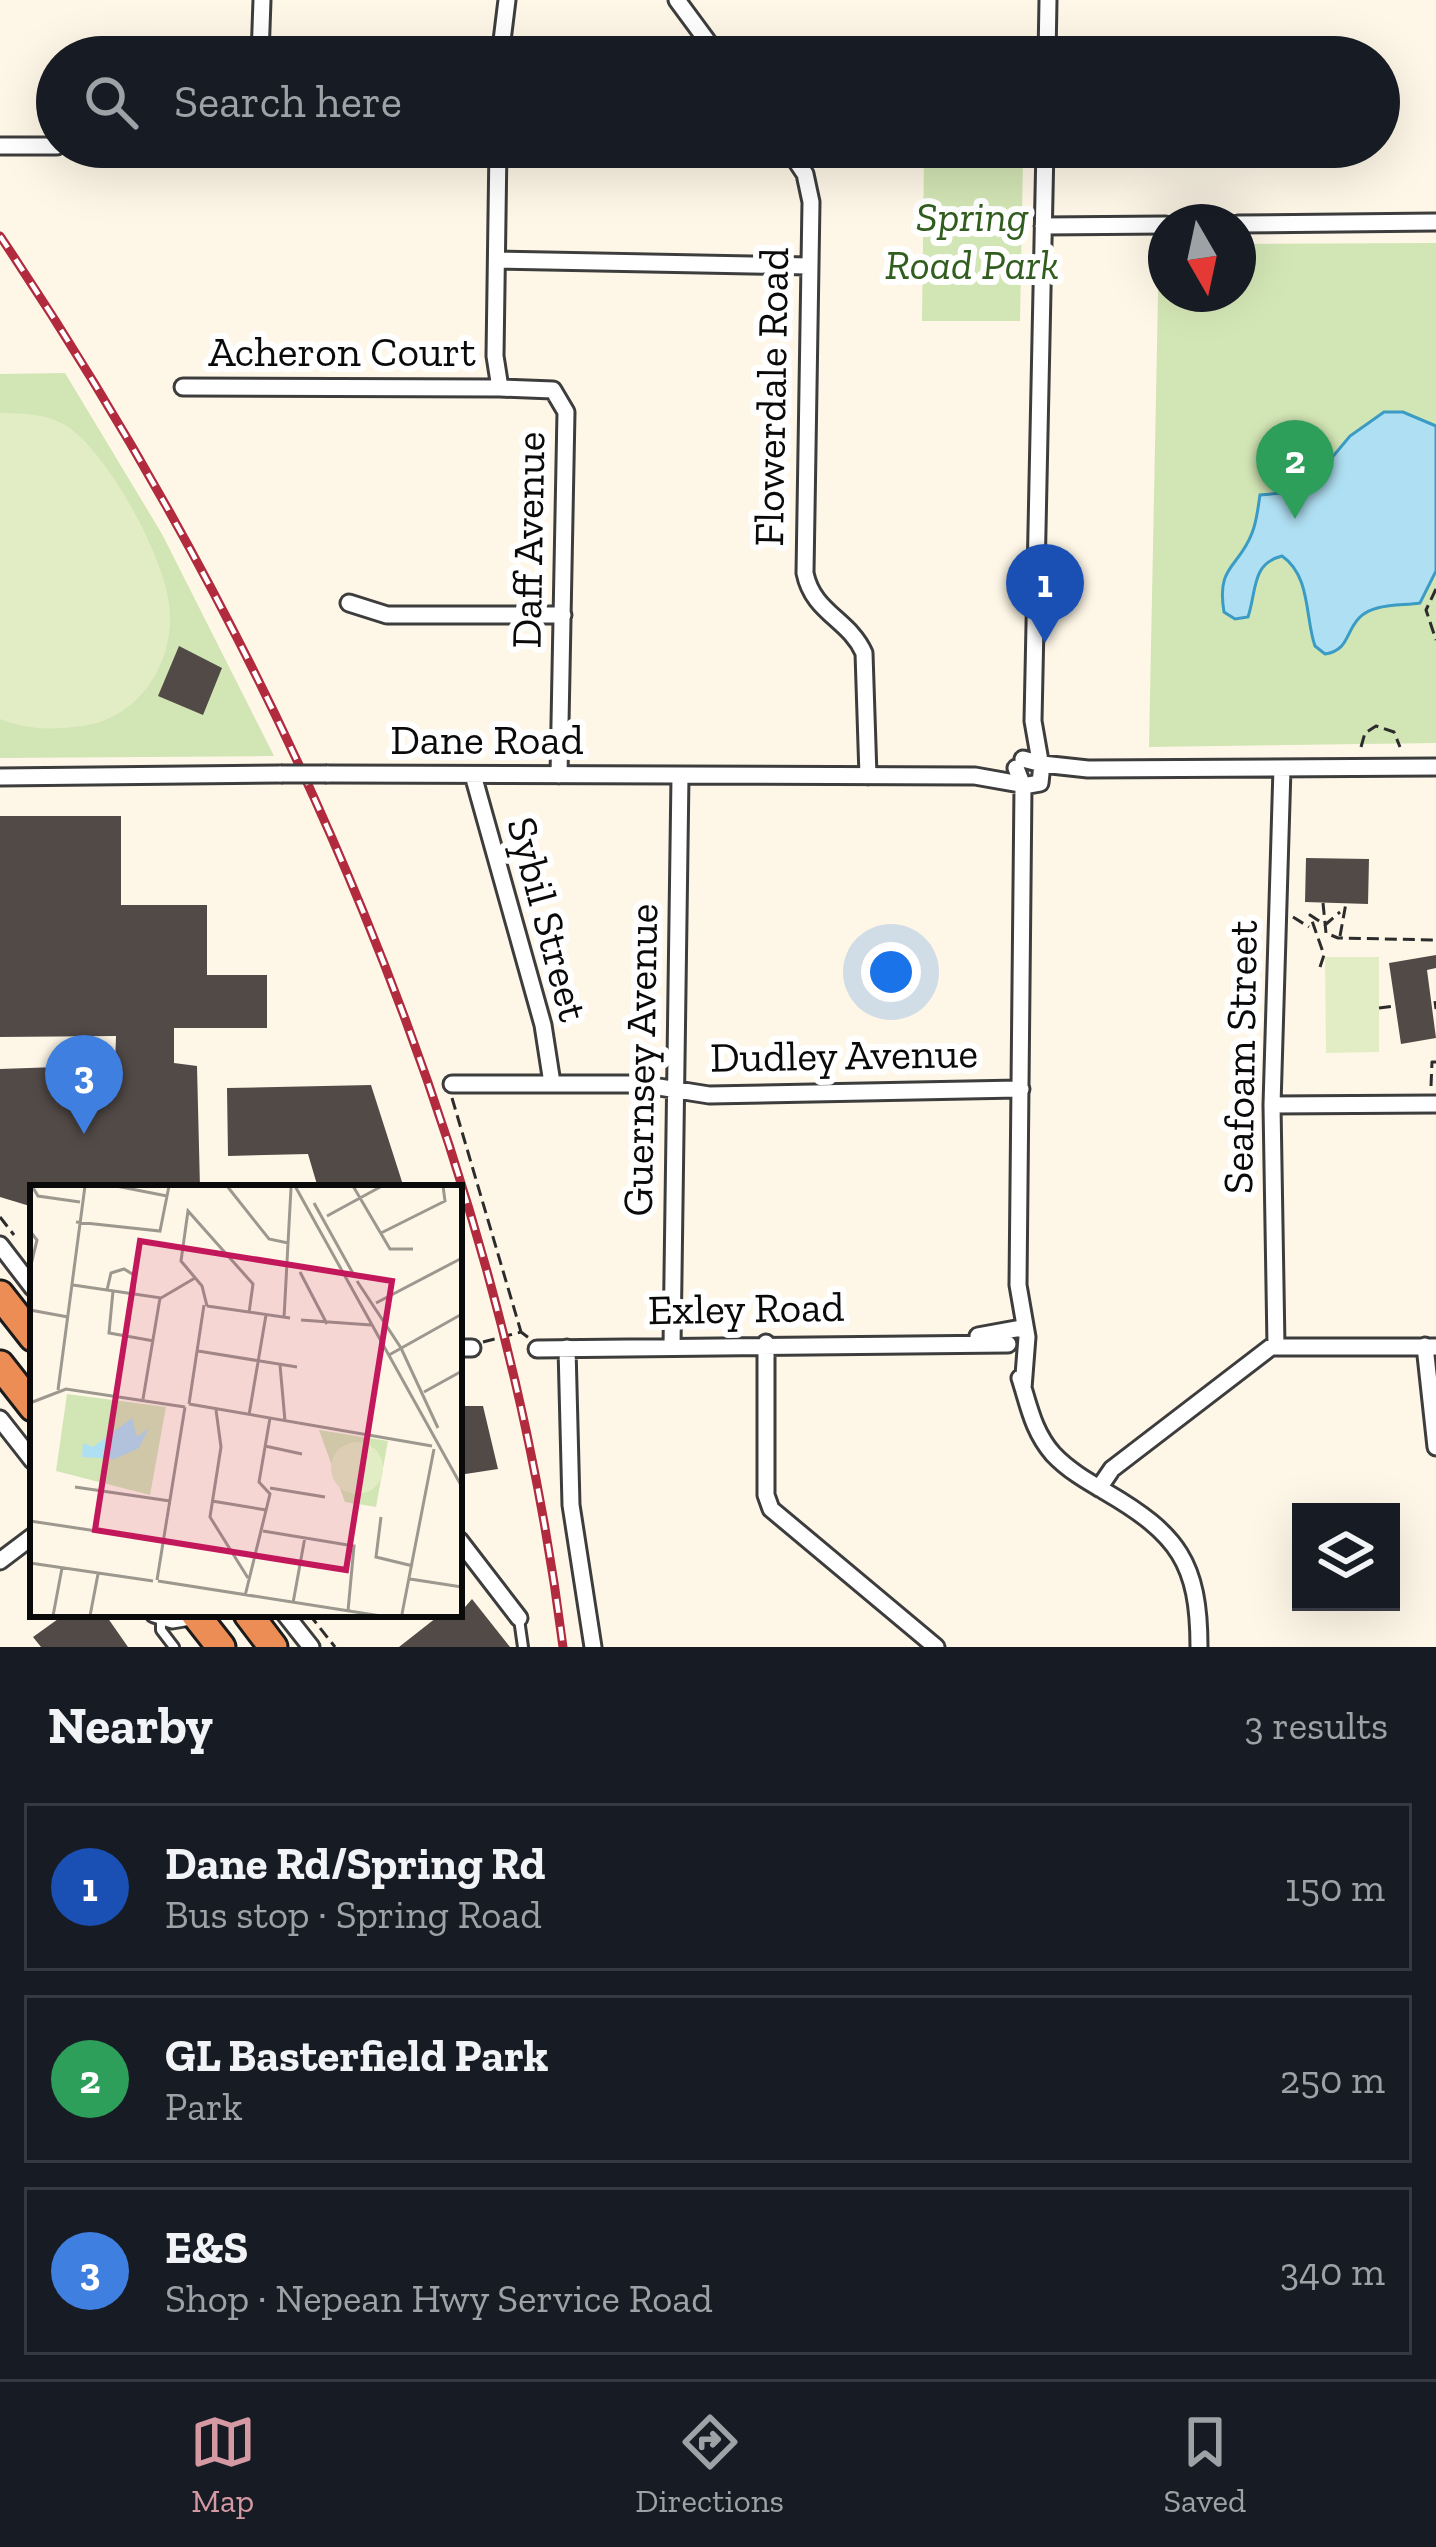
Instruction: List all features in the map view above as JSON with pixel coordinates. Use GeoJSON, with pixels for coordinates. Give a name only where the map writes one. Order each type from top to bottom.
{"type":"FeatureCollection","features":[{"type":"Feature","properties":{"kind":"highway"},"geometry":{"type":"LineString","coordinates":[[0,1295],[30,1333]]}},
{"type":"Feature","properties":{"kind":"highway"},"geometry":{"type":"LineString","coordinates":[[0,1365],[30,1403]]}},
{"type":"Feature","properties":{"kind":"highway"},"geometry":{"type":"LineString","coordinates":[[250,1617],[272,1646]]}},
{"type":"Feature","properties":{"kind":"street"},"geometry":{"type":"LineString","coordinates":[[261,36],[262,0]]}},
{"type":"Feature","properties":{"kind":"street"},"geometry":{"type":"LineString","coordinates":[[503,36],[507,0]]}},
{"type":"Feature","properties":{"kind":"street"},"geometry":{"type":"LineString","coordinates":[[676,0],[703,36]]}},
{"type":"Feature","properties":{"kind":"street"},"geometry":{"type":"LineString","coordinates":[[1047,36],[1048,0]]}},
{"type":"Feature","properties":{"kind":"street"},"geometry":{"type":"LineString","coordinates":[[0,146],[36,146]]}},
{"type":"Feature","properties":{"kind":"street","name":"Daff Avenue"},"geometry":{"type":"LineString","coordinates":[[498,168],[495,356],[500,388],[547,388],[566,407],[559,775]]}},
{"type":"Feature","properties":{"kind":"street","name":"Flowerdale Road"},"geometry":{"type":"LineString","coordinates":[[798,168],[810,191],[805,573],[818,606],[855,637],[864,653],[868,776]]}},
{"type":"Feature","properties":{"kind":"street"},"geometry":{"type":"LineString","coordinates":[[1044,168],[1018,1285],[1013,1336],[1023,1388],[1044,1442],[1070,1469],[1144,1514],[1186,1561],[1198,1599],[1198,1647]]}},
{"type":"Feature","properties":{"kind":"street"},"geometry":{"type":"LineString","coordinates":[[1256,224],[1436,222]]}},
{"type":"Feature","properties":{"kind":"street"},"geometry":{"type":"LineString","coordinates":[[1043,226],[1148,225]]}},
{"type":"Feature","properties":{"kind":"street"},"geometry":{"type":"LineString","coordinates":[[498,260],[808,266]]}},
{"type":"Feature","properties":{"kind":"street","name":"Acheron Court"},"geometry":{"type":"LineString","coordinates":[[183,386],[500,388]]}},
{"type":"Feature","properties":{"kind":"street"},"geometry":{"type":"LineString","coordinates":[[349,603],[387,615],[563,615]]}},
{"type":"Feature","properties":{"kind":"street","name":"Dane Road"},"geometry":{"type":"LineString","coordinates":[[0,777],[975,776],[1088,770],[1436,767]]}},
{"type":"Feature","properties":{"kind":"street","name":"Seafoam Street"},"geometry":{"type":"LineString","coordinates":[[1276,1346],[1272,1105],[1282,769]]}},
{"type":"Feature","properties":{"kind":"street","name":"Sybil Street"},"geometry":{"type":"LineString","coordinates":[[473,775],[543,1025],[552,1083]]}},
{"type":"Feature","properties":{"kind":"street","name":"Guernsey Avenue"},"geometry":{"type":"LineString","coordinates":[[672,1346],[680,776]]}},
{"type":"Feature","properties":{"kind":"street","name":"Dudley Avenue"},"geometry":{"type":"LineString","coordinates":[[452,1084],[552,1083],[709,1095],[1021,1089]]}},
{"type":"Feature","properties":{"kind":"street"},"geometry":{"type":"LineString","coordinates":[[1272,1105],[1434,1096]]}},
{"type":"Feature","properties":{"kind":"street"},"geometry":{"type":"LineString","coordinates":[[0,1245],[30,1284]]}},
{"type":"Feature","properties":{"kind":"street","name":"Exley Road"},"geometry":{"type":"LineString","coordinates":[[536,1349],[1013,1336]]}},
{"type":"Feature","properties":{"kind":"street"},"geometry":{"type":"LineString","coordinates":[[766,1343],[766,1495],[771,1509],[936,1647]]}},
{"type":"Feature","properties":{"kind":"street"},"geometry":{"type":"LineString","coordinates":[[1099,1488],[1112,1469],[1170,1422],[1253,1356],[1276,1346],[1430,1347],[1430,1429],[1436,1447]]}},
{"type":"Feature","properties":{"kind":"street"},"geometry":{"type":"LineString","coordinates":[[567,1348],[572,1505],[593,1647]]}},
{"type":"Feature","properties":{"kind":"street"},"geometry":{"type":"LineString","coordinates":[[0,1419],[30,1457]]}},
{"type":"Feature","properties":{"kind":"street"},"geometry":{"type":"LineString","coordinates":[[0,1561],[30,1538]]}},
{"type":"Feature","properties":{"kind":"street"},"geometry":{"type":"LineString","coordinates":[[462,1544],[519,1618]]}},
{"type":"Feature","properties":{"kind":"street"},"geometry":{"type":"LineString","coordinates":[[161,1617],[205,1632]]}},
{"type":"Feature","properties":{"kind":"street"},"geometry":{"type":"LineString","coordinates":[[287,1617],[309,1645]]}},
{"type":"Feature","properties":{"kind":"street"},"geometry":{"type":"LineString","coordinates":[[272,1646],[309,1645]]}},
{"type":"Feature","properties":{"kind":"lane"},"geometry":{"type":"LineString","coordinates":[[158,1617],[160,1630],[174,1647]]}},
{"type":"Feature","properties":{"kind":"lane"},"geometry":{"type":"LineString","coordinates":[[519,1618],[523,1647]]}},
{"type":"Feature","properties":{"kind":"path"},"geometry":{"type":"LineString","coordinates":[[1436,589],[1426,610],[1436,640]]}},
{"type":"Feature","properties":{"kind":"path"},"geometry":{"type":"LineString","coordinates":[[1361,748],[1365,733],[1376,726],[1394,732],[1400,747]]}},
{"type":"Feature","properties":{"kind":"path"},"geometry":{"type":"LineString","coordinates":[[1323,903],[1326,933],[1340,938],[1436,940]]}},
{"type":"Feature","properties":{"kind":"path"},"geometry":{"type":"LineString","coordinates":[[1325,925],[1346,912],[1346,904]]}},
{"type":"Feature","properties":{"kind":"path"},"geometry":{"type":"LineString","coordinates":[[1340,912],[1340,938]]}},
{"type":"Feature","properties":{"kind":"path"},"geometry":{"type":"LineString","coordinates":[[1310,929],[1310,915],[1325,925]]}},
{"type":"Feature","properties":{"kind":"path"},"geometry":{"type":"LineString","coordinates":[[1278,919],[1295,917],[1310,929],[1324,955],[1320,967]]}},
{"type":"Feature","properties":{"kind":"path"},"geometry":{"type":"LineString","coordinates":[[1379,1008],[1394,1006]]}},
{"type":"Feature","properties":{"kind":"path"},"geometry":{"type":"LineString","coordinates":[[1434,1096],[1432,1063],[1436,1062]]}},
{"type":"Feature","properties":{"kind":"path"},"geometry":{"type":"LineString","coordinates":[[452,1084],[452,1107],[521,1332],[536,1349]]}},
{"type":"Feature","properties":{"kind":"path"},"geometry":{"type":"LineString","coordinates":[[465,1348],[521,1332]]}},
{"type":"Feature","properties":{"kind":"path"},"geometry":{"type":"LineString","coordinates":[[311,1617],[335,1647]]}},
{"type":"Feature","properties":{"kind":"green space","name":"Spring Road Park"},"geometry":{"type":"Polygon","coordinates":[[[924,168],[1023,168],[1020,321],[922,321],[924,168]]]}},
{"type":"Feature","properties":{"kind":"green space"},"geometry":{"type":"Polygon","coordinates":[[[1436,243],[1436,743],[1149,747],[1158,312],[1256,312],[1256,244],[1436,243]]]}},
{"type":"Feature","properties":{"kind":"green space"},"geometry":{"type":"Polygon","coordinates":[[[65,373],[162,534],[274,756],[0,758],[0,374],[65,373]]]}},
{"type":"Feature","properties":{"kind":"green space"},"geometry":{"type":"Polygon","coordinates":[[[0,413],[55,420],[87,444],[120,488],[160,568],[170,614],[165,653],[134,702],[101,721],[50,728],[0,719],[0,413]]]}},
{"type":"Feature","properties":{"kind":"green space"},"geometry":{"type":"Polygon","coordinates":[[[1325,957],[1379,957],[1379,1052],[1326,1053],[1325,957]]]}},
{"type":"Feature","properties":{"kind":"water"},"geometry":{"type":"Polygon","coordinates":[[[1384,412],[1403,412],[1436,426],[1436,571],[1420,603],[1365,613],[1343,645],[1325,654],[1315,646],[1298,575],[1282,556],[1260,572],[1248,617],[1235,619],[1224,612],[1223,585],[1252,533],[1260,495],[1304,491],[1350,436],[1384,412]]]}},
{"type":"Feature","properties":{"kind":"building"},"geometry":{"type":"Polygon","coordinates":[[[179,646],[222,668],[203,715],[158,696],[179,646]]]}},
{"type":"Feature","properties":{"kind":"building"},"geometry":{"type":"Polygon","coordinates":[[[0,816],[121,816],[121,905],[207,905],[207,975],[267,975],[267,1028],[174,1028],[174,1063],[197,1066],[200,1185],[30,1185],[30,1206],[0,1197],[0,1069],[115,1065],[116,1036],[0,1037],[0,816]]]}},
{"type":"Feature","properties":{"kind":"building"},"geometry":{"type":"Polygon","coordinates":[[[1306,858],[1369,859],[1368,904],[1305,902],[1306,858]]]}},
{"type":"Feature","properties":{"kind":"building"},"geometry":{"type":"Polygon","coordinates":[[[1436,955],[1436,968],[1427,970],[1436,1038],[1401,1044],[1389,963],[1436,955]]]}},
{"type":"Feature","properties":{"kind":"building"},"geometry":{"type":"Polygon","coordinates":[[[371,1085],[403,1185],[317,1185],[308,1154],[228,1156],[227,1088],[371,1085]]]}},
{"type":"Feature","properties":{"kind":"building"},"geometry":{"type":"Polygon","coordinates":[[[462,1406],[483,1406],[498,1469],[462,1475],[462,1406]]]}},
{"type":"Feature","properties":{"kind":"building"},"geometry":{"type":"Polygon","coordinates":[[[472,1599],[510,1647],[399,1647],[437,1617],[462,1617],[472,1599]]]}},
{"type":"Feature","properties":{"kind":"building"},"geometry":{"type":"Polygon","coordinates":[[[61,1617],[107,1617],[128,1647],[41,1647],[33,1637],[61,1617]]]}},
{"type":"Feature","properties":{"kind":"railway"},"geometry":{"type":"LineString","coordinates":[[0,236],[102,396],[197,562],[284,733],[362,910],[431,1091],[460,1185]]}},
{"type":"Feature","properties":{"kind":"railway"},"geometry":{"type":"LineString","coordinates":[[462,1191],[488,1274],[532,1460],[563,1647]]}},
{"type":"Feature","properties":{"kind":"place","name":"GL Basterfield Park"},"geometry":{"type":"Point","coordinates":[1295,519]}},
{"type":"Feature","properties":{"kind":"place","name":"Dane Rd/Spring Rd"},"geometry":{"type":"Point","coordinates":[1045,643]}},
{"type":"Feature","properties":{"kind":"place","name":"E&S"},"geometry":{"type":"Point","coordinates":[84,1134]}}]}
